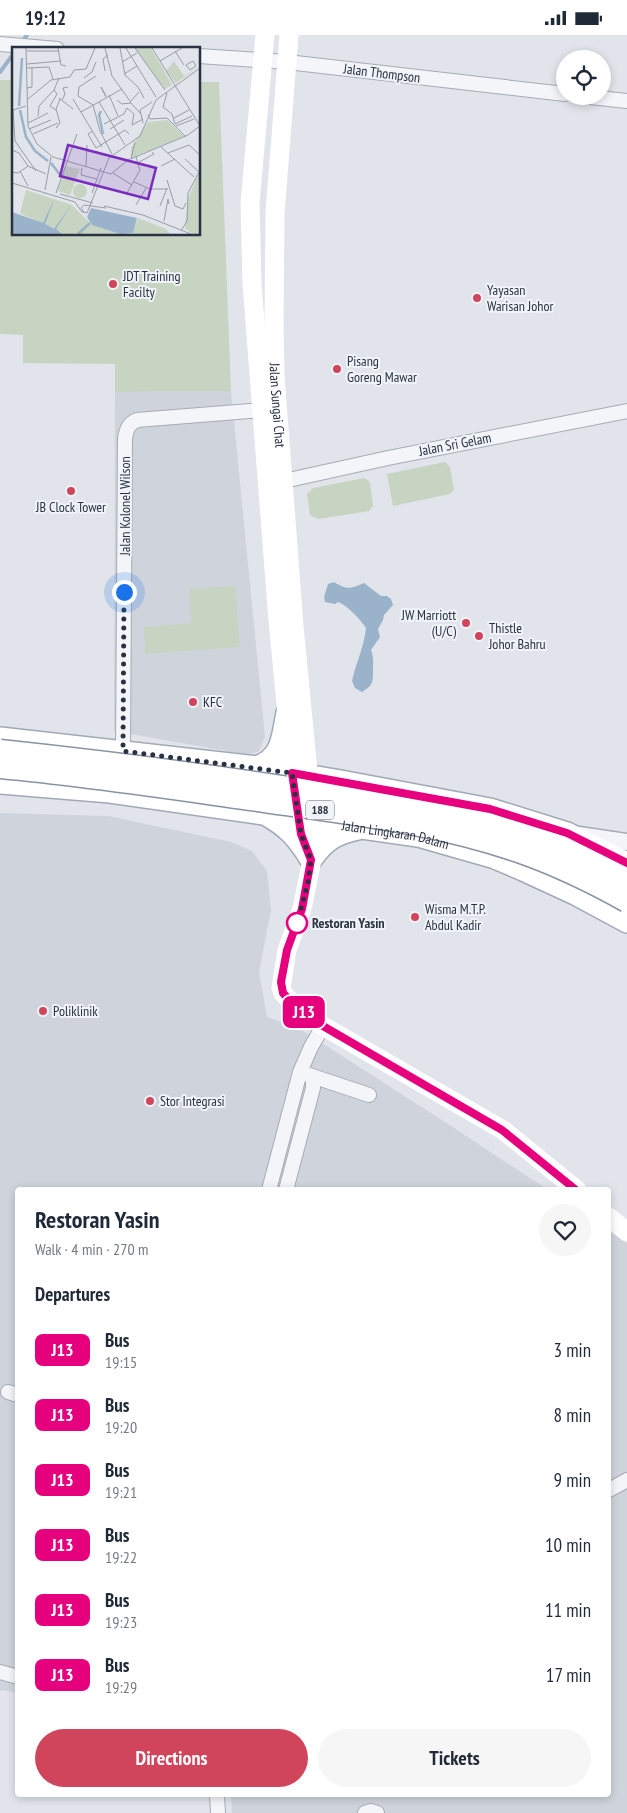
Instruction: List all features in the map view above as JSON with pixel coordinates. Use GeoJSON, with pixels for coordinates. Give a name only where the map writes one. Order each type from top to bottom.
{"type":"FeatureCollection","features":[{"type":"Feature","properties":{"kind":"highway","name":"Jalan Lingkaran Dalam"},"geometry":{"type":"LineString","coordinates":[[0,751],[109,763],[280,786],[416,807],[520,831],[585,857],[627,879]]}},
{"type":"Feature","properties":{"kind":"highway","name":"Jalan Lingkaran Dalam"},"geometry":{"type":"LineString","coordinates":[[0,767],[149,784],[411,823],[474,837],[521,852],[581,876],[627,901]]}},
{"type":"Feature","properties":{"kind":"main road","name":"Jalan Sungai Chat"},"geometry":{"type":"LineString","coordinates":[[266,35],[262,60],[250,203],[252,283],[287,713],[300,774]]}},
{"type":"Feature","properties":{"kind":"main road","name":"Jalan Sungai Chat"},"geometry":{"type":"LineString","coordinates":[[289,35],[275,213],[274,325],[275,376],[294,626],[300,774]]}},
{"type":"Feature","properties":{"kind":"main road"},"geometry":{"type":"LineString","coordinates":[[257,767],[272,759],[278,750],[287,713]]}},
{"type":"Feature","properties":{"kind":"main road"},"geometry":{"type":"LineString","coordinates":[[0,738],[257,767],[490,809],[567,833],[627,863]]}},
{"type":"Feature","properties":{"kind":"main road"},"geometry":{"type":"LineString","coordinates":[[300,774],[306,819],[304,843],[311,860]]}},
{"type":"Feature","properties":{"kind":"main road","name":"Jalan Lingkaran Dalam"},"geometry":{"type":"LineString","coordinates":[[0,783],[110,792],[418,836],[495,859],[575,894],[627,922]]}},
{"type":"Feature","properties":{"kind":"main road"},"geometry":{"type":"LineString","coordinates":[[264,814],[283,825],[293,834],[311,860]]}},
{"type":"Feature","properties":{"kind":"main road"},"geometry":{"type":"LineString","coordinates":[[364,828],[340,834],[327,840],[311,860],[302,909],[287,950],[281,988],[283,993],[292,1003],[323,1026],[502,1130],[572,1187]]}},
{"type":"Feature","properties":{"kind":"main road"},"geometry":{"type":"LineString","coordinates":[[611,1219],[627,1233]]}},
{"type":"Feature","properties":{"kind":"street"},"geometry":{"type":"LineString","coordinates":[[0,44],[32,47]]}},
{"type":"Feature","properties":{"kind":"street","name":"Jalan Thompson"},"geometry":{"type":"LineString","coordinates":[[200,56],[287,62],[556,93]]}},
{"type":"Feature","properties":{"kind":"street"},"geometry":{"type":"LineString","coordinates":[[611,99],[627,101]]}},
{"type":"Feature","properties":{"kind":"street","name":"Jalan Kolonel Wilson"},"geometry":{"type":"LineString","coordinates":[[123,751],[125,438],[128,427],[137,420],[261,410]]}},
{"type":"Feature","properties":{"kind":"street","name":"Jalan Sri Gelam"},"geometry":{"type":"LineString","coordinates":[[284,481],[397,456],[627,411]]}},
{"type":"Feature","properties":{"kind":"street"},"geometry":{"type":"LineString","coordinates":[[567,833],[627,842]]}},
{"type":"Feature","properties":{"kind":"street"},"geometry":{"type":"LineString","coordinates":[[270,1187],[307,1075],[311,1047],[323,1026]]}},
{"type":"Feature","properties":{"kind":"street"},"geometry":{"type":"LineString","coordinates":[[307,1075],[369,1095]]}},
{"type":"Feature","properties":{"kind":"street"},"geometry":{"type":"LineString","coordinates":[[287,1187],[313,1088],[307,1075]]}},
{"type":"Feature","properties":{"kind":"street"},"geometry":{"type":"LineString","coordinates":[[611,1489],[627,1480]]}},
{"type":"Feature","properties":{"kind":"street"},"geometry":{"type":"LineString","coordinates":[[0,1672],[15,1676]]}},
{"type":"Feature","properties":{"kind":"street"},"geometry":{"type":"LineString","coordinates":[[217,1797],[218,1813]]}},
{"type":"Feature","properties":{"kind":"street"},"geometry":{"type":"LineString","coordinates":[[365,1813],[371,1811],[377,1813]]}},
{"type":"Feature","properties":{"kind":"shaded area"},"geometry":{"type":"Polygon","coordinates":[[[231,391],[265,737],[259,751],[249,755],[114,731],[115,392],[231,391]]]}},
{"type":"Feature","properties":{"kind":"shaded area"},"geometry":{"type":"Polygon","coordinates":[[[0,813],[108,816],[231,842],[252,851],[267,871],[271,910],[259,972],[267,1017],[300,1029],[543,1187],[15,1187],[15,1693],[0,1691],[0,813]]]}},
{"type":"Feature","properties":{"kind":"shaded area"},"geometry":{"type":"Polygon","coordinates":[[[611,1232],[627,1243],[627,1813],[232,1813],[231,1797],[611,1797],[611,1232]]]}},
{"type":"Feature","properties":{"kind":"green space","name":"JDT Training Facilty"},"geometry":{"type":"Polygon","coordinates":[[[0,80],[12,80],[12,235],[200,235],[200,82],[219,82],[231,391],[115,392],[115,364],[23,363],[23,335],[0,334],[0,80]]]}},
{"type":"Feature","properties":{"kind":"green space"},"geometry":{"type":"Polygon","coordinates":[[[445,462],[450,467],[454,490],[450,494],[393,506],[387,474],[445,462]]]}},
{"type":"Feature","properties":{"kind":"green space"},"geometry":{"type":"Polygon","coordinates":[[[364,478],[370,482],[373,506],[369,511],[318,519],[310,515],[307,494],[313,488],[364,478]]]}},
{"type":"Feature","properties":{"kind":"green space"},"geometry":{"type":"Polygon","coordinates":[[[235,586],[240,647],[145,654],[144,627],[191,623],[189,589],[235,586]]]}},
{"type":"Feature","properties":{"kind":"water"},"geometry":{"type":"Polygon","coordinates":[[[334,582],[349,588],[364,583],[381,596],[387,596],[391,599],[393,605],[384,615],[378,629],[380,637],[371,650],[373,655],[372,683],[362,692],[355,688],[352,681],[364,642],[366,628],[354,613],[342,604],[338,602],[335,604],[325,602],[324,597],[328,584],[334,582]]]}},
{"type":"Feature","properties":{"kind":"waterway"},"geometry":{"type":"LineString","coordinates":[[21,43],[27,35]]}},
{"type":"Feature","properties":{"kind":"waterway"},"geometry":{"type":"LineString","coordinates":[[0,72],[12,56]]}},
{"type":"Feature","properties":{"kind":"bus line","name":"J13"},"geometry":{"type":"LineString","coordinates":[[572,1187],[502,1130],[323,1026],[292,1003],[283,993],[281,982],[287,950],[302,909],[311,860],[301,834],[292,773],[490,809],[567,833],[627,863]]}},
{"type":"Feature","properties":{"kind":"place","name":"JDT Training Facilty"},"geometry":{"type":"Point","coordinates":[113,284]}},
{"type":"Feature","properties":{"kind":"place","name":"Yayasan Warisan Johor"},"geometry":{"type":"Point","coordinates":[477,298]}},
{"type":"Feature","properties":{"kind":"place","name":"Pisang Goreng Mawar"},"geometry":{"type":"Point","coordinates":[337,369]}},
{"type":"Feature","properties":{"kind":"place","name":"JB Clock Tower"},"geometry":{"type":"Point","coordinates":[71,491]}},
{"type":"Feature","properties":{"kind":"place","name":"JW Marriott (U/C)"},"geometry":{"type":"Point","coordinates":[466,623]}},
{"type":"Feature","properties":{"kind":"place","name":"Thistle Johor Bahru"},"geometry":{"type":"Point","coordinates":[479,636]}},
{"type":"Feature","properties":{"kind":"place","name":"KFC"},"geometry":{"type":"Point","coordinates":[193,702]}},
{"type":"Feature","properties":{"kind":"place","name":"Wisma M.T.P. Abdul Kadir"},"geometry":{"type":"Point","coordinates":[415,917]}},
{"type":"Feature","properties":{"kind":"place","name":"Restoran Yasin"},"geometry":{"type":"Point","coordinates":[297,923]}},
{"type":"Feature","properties":{"kind":"place","name":"Poliklinik"},"geometry":{"type":"Point","coordinates":[43,1011]}},
{"type":"Feature","properties":{"kind":"place","name":"Stor Integrasi"},"geometry":{"type":"Point","coordinates":[150,1101]}},
{"type":"Feature","properties":{"kind":"route"},"geometry":{"type":"LineString","coordinates":[[124,592],[123,751],[292,773],[301,834],[311,860],[308,883],[297,923]]}}]}
